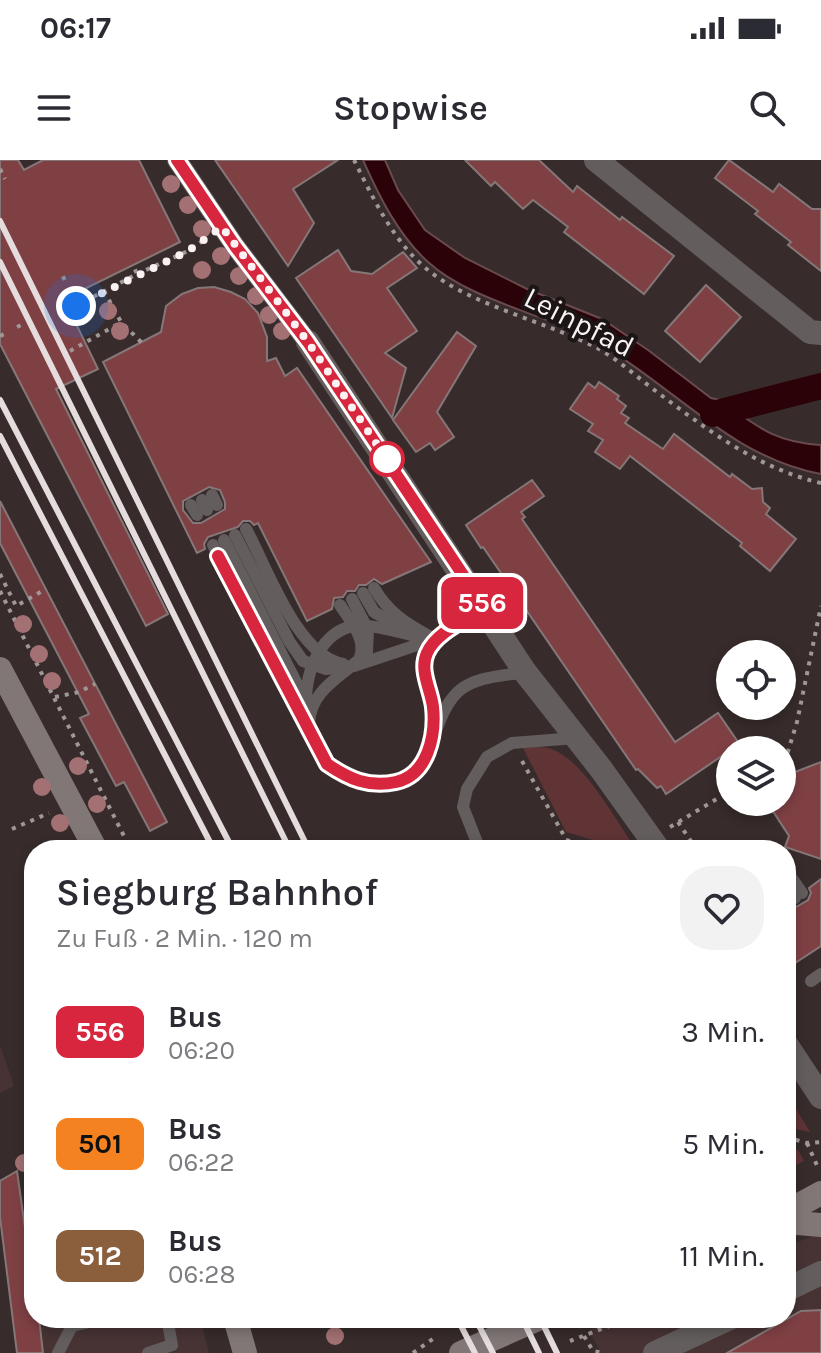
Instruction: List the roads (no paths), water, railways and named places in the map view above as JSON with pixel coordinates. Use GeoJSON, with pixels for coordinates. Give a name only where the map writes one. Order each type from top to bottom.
{"type":"FeatureCollection","features":[{"type":"Feature","properties":{"kind":"main road"},"geometry":{"type":"LineString","coordinates":[[0,669],[90,840]]}},
{"type":"Feature","properties":{"kind":"main road"},"geometry":{"type":"LineString","coordinates":[[796,1207],[821,1193]]}},
{"type":"Feature","properties":{"kind":"main road"},"geometry":{"type":"LineString","coordinates":[[796,1223],[821,1225]]}},
{"type":"Feature","properties":{"kind":"main road"},"geometry":{"type":"LineString","coordinates":[[238,1328],[245,1353]]}},
{"type":"Feature","properties":{"kind":"main road"},"geometry":{"type":"LineString","coordinates":[[461,1353],[517,1328]]}},
{"type":"Feature","properties":{"kind":"street"},"geometry":{"type":"LineString","coordinates":[[177,160],[222,227],[308,342],[525,672],[653,840]]}},
{"type":"Feature","properties":{"kind":"street"},"geometry":{"type":"LineString","coordinates":[[596,160],[810,332],[821,333]]}},
{"type":"Feature","properties":{"kind":"street"},"geometry":{"type":"LineString","coordinates":[[796,1059],[821,1097]]}},
{"type":"Feature","properties":{"kind":"street"},"geometry":{"type":"LineString","coordinates":[[796,1285],[821,1273]]}},
{"type":"Feature","properties":{"kind":"street"},"geometry":{"type":"LineString","coordinates":[[655,1353],[711,1328]]}},
{"type":"Feature","properties":{"kind":"lane"},"geometry":{"type":"LineString","coordinates":[[354,666],[314,658],[230,537],[309,730],[327,764],[346,777],[371,785],[398,782],[416,773],[426,758],[435,728],[458,692],[474,681],[525,672]]}},
{"type":"Feature","properties":{"kind":"lane"},"geometry":{"type":"LineString","coordinates":[[354,666],[363,650],[357,596],[384,605],[400,620],[435,639]]}},
{"type":"Feature","properties":{"kind":"lane"},"geometry":{"type":"LineString","coordinates":[[309,730],[310,717],[321,692],[331,681],[354,666],[435,639],[485,608]]}},
{"type":"Feature","properties":{"kind":"lane"},"geometry":{"type":"LineString","coordinates":[[309,730],[307,681],[314,658],[325,643],[360,626],[435,639]]}},
{"type":"Feature","properties":{"kind":"lane"},"geometry":{"type":"LineString","coordinates":[[435,639],[425,655],[424,672],[433,704],[435,728]]}},
{"type":"Feature","properties":{"kind":"lane"},"geometry":{"type":"LineString","coordinates":[[476,840],[463,807],[467,789],[487,757],[512,743],[576,738]]}},
{"type":"Feature","properties":{"kind":"lane"},"geometry":{"type":"LineString","coordinates":[[58,1353],[71,1328]]}},
{"type":"Feature","properties":{"kind":"lane"},"geometry":{"type":"LineString","coordinates":[[148,1353],[172,1345],[169,1328]]}},
{"type":"Feature","properties":{"kind":"waterway"},"geometry":{"type":"LineString","coordinates":[[713,414],[821,386]]}},
{"type":"Feature","properties":{"kind":"railway"},"geometry":{"type":"LineString","coordinates":[[0,221],[304,840]]}},
{"type":"Feature","properties":{"kind":"railway"},"geometry":{"type":"LineString","coordinates":[[0,262],[285,840]]}},
{"type":"Feature","properties":{"kind":"railway"},"geometry":{"type":"LineString","coordinates":[[0,400],[228,840]]}},
{"type":"Feature","properties":{"kind":"railway"},"geometry":{"type":"LineString","coordinates":[[0,436],[209,840]]}},
{"type":"Feature","properties":{"kind":"railway"},"geometry":{"type":"LineString","coordinates":[[462,1328],[475,1353]]}},
{"type":"Feature","properties":{"kind":"railway"},"geometry":{"type":"LineString","coordinates":[[480,1328],[493,1353]]}},
{"type":"Feature","properties":{"kind":"railway"},"geometry":{"type":"LineString","coordinates":[[527,1328],[539,1353]]}},
{"type":"Feature","properties":{"kind":"railway"},"geometry":{"type":"LineString","coordinates":[[545,1328],[557,1353]]}}]}
